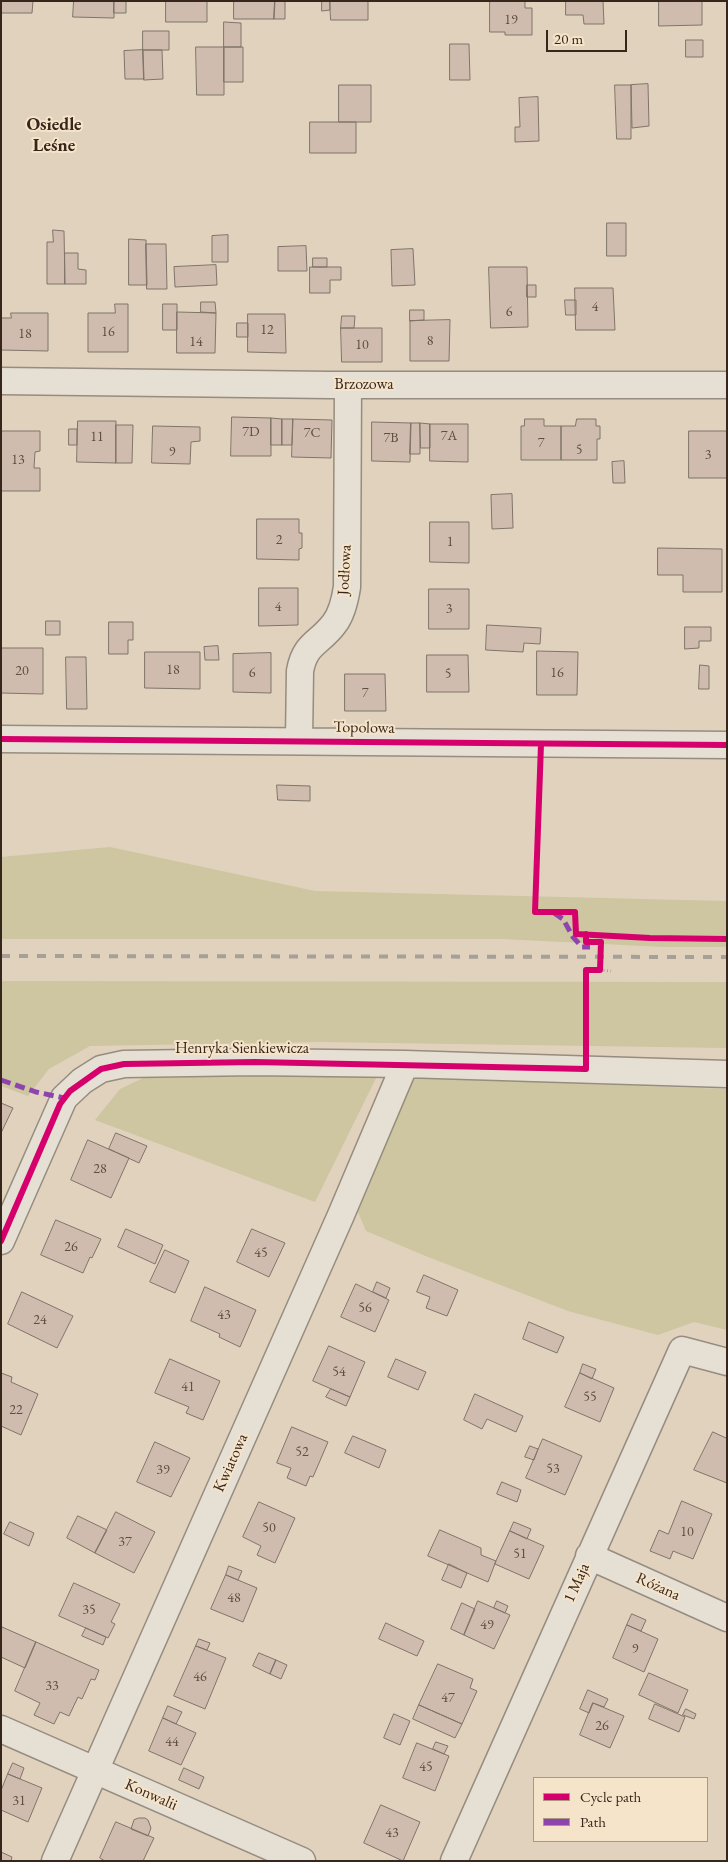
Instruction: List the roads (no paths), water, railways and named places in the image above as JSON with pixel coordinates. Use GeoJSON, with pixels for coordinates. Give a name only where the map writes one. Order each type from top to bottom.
{"type":"FeatureCollection","features":[{"type":"Feature","properties":{"kind":"street","name":"Brzozowa"},"geometry":{"type":"LineString","coordinates":[[1,381],[348,385],[727,385]]}},
{"type":"Feature","properties":{"kind":"street","name":"Jodłowa"},"geometry":{"type":"LineString","coordinates":[[299,740],[300,671],[302,660],[308,650],[336,622],[345,599],[347,587],[348,385]]}},
{"type":"Feature","properties":{"kind":"street","name":"Topolowa"},"geometry":{"type":"LineString","coordinates":[[1,739],[299,740],[727,746]]}},
{"type":"Feature","properties":{"kind":"street","name":"Henryka Sienkiewicza"},"geometry":{"type":"LineString","coordinates":[[1,1241],[60,1104],[70,1091],[101,1069],[124,1064],[255,1062],[405,1064],[727,1074]]}},
{"type":"Feature","properties":{"kind":"street","name":"Kwiatowa"},"geometry":{"type":"LineString","coordinates":[[55,1861],[341,1215],[405,1064]]}},
{"type":"Feature","properties":{"kind":"street","name":"1 Maja"},"geometry":{"type":"LineString","coordinates":[[454,1861],[682,1350],[727,1362]]}},
{"type":"Feature","properties":{"kind":"street","name":"Różana"},"geometry":{"type":"LineString","coordinates":[[589,1556],[727,1618]]}},
{"type":"Feature","properties":{"kind":"street","name":"Konwalii"},"geometry":{"type":"LineString","coordinates":[[1,1729],[302,1861]]}},
{"type":"Feature","properties":{"kind":"railway"},"geometry":{"type":"LineString","coordinates":[[1,956],[727,957]]}},
{"type":"Feature","properties":{"kind":"district","name":"Osiedle Leśne"},"geometry":{"type":"Point","coordinates":[54,135]}}]}
